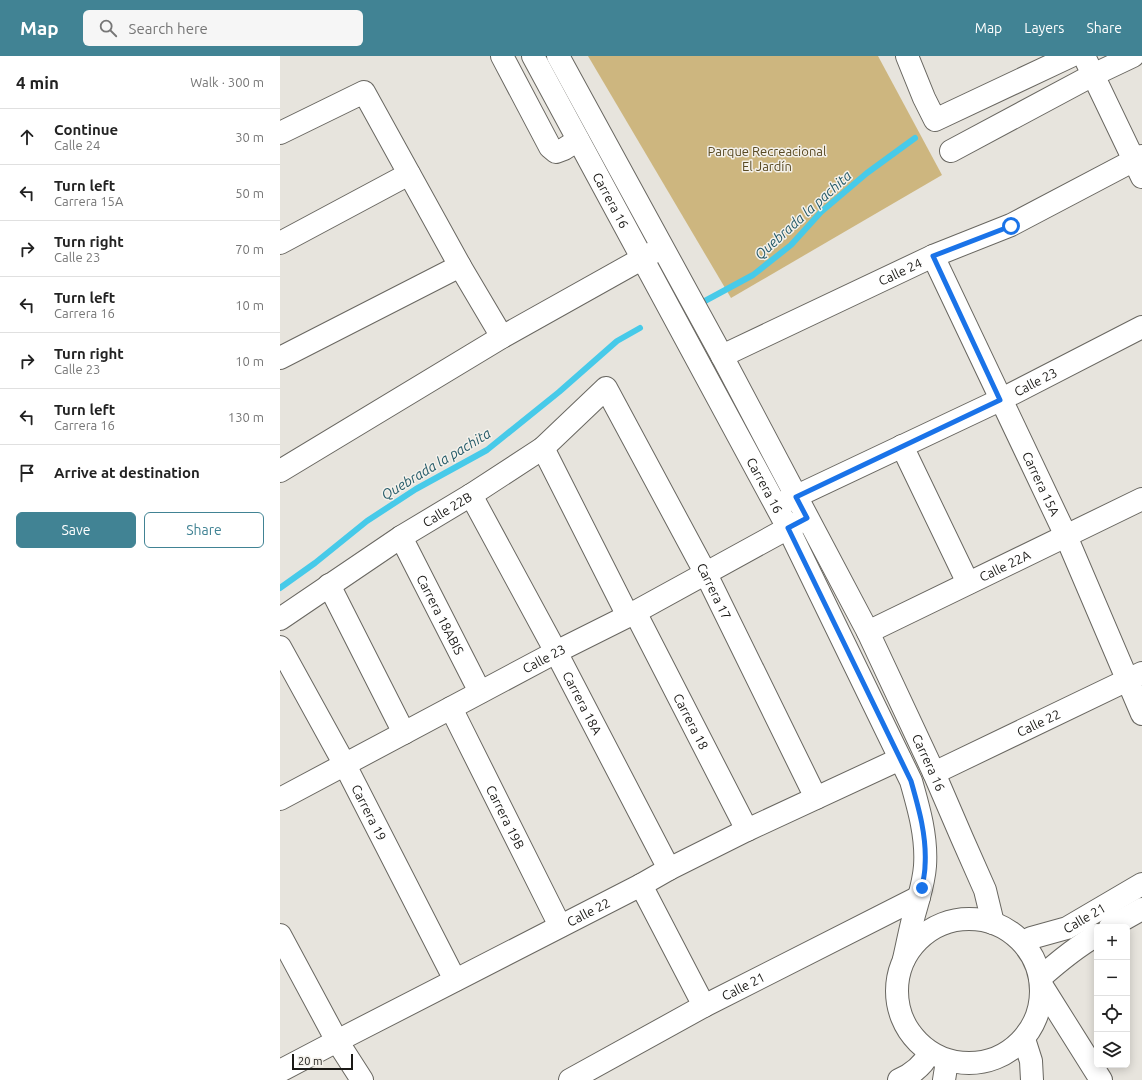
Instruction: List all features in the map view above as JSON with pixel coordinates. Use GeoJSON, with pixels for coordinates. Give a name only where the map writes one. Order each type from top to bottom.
{"type":"FeatureCollection","features":[{"type":"Feature","properties":{"kind":"street"},"geometry":{"type":"LineString","coordinates":[[502,56],[550,146],[556,152],[578,140]]}},
{"type":"Feature","properties":{"kind":"street","name":"Carrera 16"},"geometry":{"type":"LineString","coordinates":[[533,56],[788,528],[911,781],[920,813],[925,841],[925,866],[922,888],[904,959]]}},
{"type":"Feature","properties":{"kind":"street","name":"Carrera 16"},"geometry":{"type":"LineString","coordinates":[[558,56],[722,356],[868,632],[934,773],[985,890],[993,923]]}},
{"type":"Feature","properties":{"kind":"street"},"geometry":{"type":"LineString","coordinates":[[906,56],[935,120],[1071,56]]}},
{"type":"Feature","properties":{"kind":"street"},"geometry":{"type":"LineString","coordinates":[[1084,56],[1139,164]]}},
{"type":"Feature","properties":{"kind":"street"},"geometry":{"type":"LineString","coordinates":[[951,151],[1093,75],[1133,56]]}},
{"type":"Feature","properties":{"kind":"street"},"geometry":{"type":"LineString","coordinates":[[280,133],[364,92],[460,266],[502,337]]}},
{"type":"Feature","properties":{"kind":"street","name":"Calle 24"},"geometry":{"type":"LineString","coordinates":[[722,356],[933,256],[1011,226],[1139,164]]}},
{"type":"Feature","properties":{"kind":"street"},"geometry":{"type":"LineString","coordinates":[[280,243],[409,174]]}},
{"type":"Feature","properties":{"kind":"street"},"geometry":{"type":"LineString","coordinates":[[280,471],[502,337],[662,247]]}},
{"type":"Feature","properties":{"kind":"street","name":"Carrera 15A"},"geometry":{"type":"LineString","coordinates":[[933,256],[1000,400],[1134,676],[1142,714]]}},
{"type":"Feature","properties":{"kind":"street"},"geometry":{"type":"LineString","coordinates":[[280,358],[460,266]]}},
{"type":"Feature","properties":{"kind":"street","name":"Calle 23"},"geometry":{"type":"LineString","coordinates":[[776,506],[1000,400],[1142,328]]}},
{"type":"Feature","properties":{"kind":"street","name":"Calle 22B"},"geometry":{"type":"LineString","coordinates":[[280,619],[329,584],[401,537],[471,495],[543,448],[606,388]]}},
{"type":"Feature","properties":{"kind":"street","name":"Carrera 17"},"geometry":{"type":"LineString","coordinates":[[606,388],[706,574],[816,798]]}},
{"type":"Feature","properties":{"kind":"street"},"geometry":{"type":"LineString","coordinates":[[902,446],[968,583]]}},
{"type":"Feature","properties":{"kind":"street","name":"Carrera 18"},"geometry":{"type":"LineString","coordinates":[[543,448],[747,830]]}},
{"type":"Feature","properties":{"kind":"street","name":"Carrera 18A"},"geometry":{"type":"LineString","coordinates":[[471,495],[556,652],[669,869]]}},
{"type":"Feature","properties":{"kind":"street","name":"Calle 22A"},"geometry":{"type":"LineString","coordinates":[[868,632],[1142,499]]}},
{"type":"Feature","properties":{"kind":"street","name":"Calle 23"},"geometry":{"type":"LineString","coordinates":[[280,799],[556,652],[632,614],[807,518]]}},
{"type":"Feature","properties":{"kind":"street","name":"Carrera 18ABIS"},"geometry":{"type":"LineString","coordinates":[[401,537],[480,692]]}},
{"type":"Feature","properties":{"kind":"street"},"geometry":{"type":"LineString","coordinates":[[329,584],[404,733]]}},
{"type":"Feature","properties":{"kind":"street","name":"Carrera 19"},"geometry":{"type":"LineString","coordinates":[[280,647],[345,764],[455,980]]}},
{"type":"Feature","properties":{"kind":"street","name":"Calle 22"},"geometry":{"type":"LineString","coordinates":[[934,773],[1134,676]]}},
{"type":"Feature","properties":{"kind":"street","name":"Carrera 19B"},"geometry":{"type":"LineString","coordinates":[[451,708],[560,926]]}},
{"type":"Feature","properties":{"kind":"street","name":"Calle 22"},"geometry":{"type":"LineString","coordinates":[[280,1072],[669,869],[747,830],[900,759]]}},
{"type":"Feature","properties":{"kind":"street","name":"Calle 21"},"geometry":{"type":"LineString","coordinates":[[1024,943],[1031,938],[1067,928],[1142,884]]}},
{"type":"Feature","properties":{"kind":"street"},"geometry":{"type":"LineString","coordinates":[[640,885],[704,1006]]}},
{"type":"Feature","properties":{"kind":"street","name":"Calle 21"},"geometry":{"type":"LineString","coordinates":[[570,1080],[704,1006],[919,897]]}},
{"type":"Feature","properties":{"kind":"street","name":"Calle 21"},"geometry":{"type":"LineString","coordinates":[[1115,924],[1142,909]]}},
{"type":"Feature","properties":{"kind":"street"},"geometry":{"type":"LineString","coordinates":[[899,1080],[911,1074],[926,1060],[940,1065],[989,1062],[1008,1053],[1024,1039],[1035,1021],[1041,1001],[1041,982],[1037,965],[1024,943],[1007,929],[993,923],[973,919],[952,921],[933,929],[916,941],[904,959],[896,984],[899,1011],[910,1035],[940,1065]]}},
{"type":"Feature","properties":{"kind":"street"},"geometry":{"type":"LineString","coordinates":[[280,935],[337,1041],[362,1080]]}},
{"type":"Feature","properties":{"kind":"street","name":"Calle 21"},"geometry":{"type":"LineString","coordinates":[[1041,982],[1065,956],[1094,937]]}},
{"type":"Feature","properties":{"kind":"street"},"geometry":{"type":"LineString","coordinates":[[1041,982],[1101,1080]]}},
{"type":"Feature","properties":{"kind":"street"},"geometry":{"type":"LineString","coordinates":[[1024,1039],[1031,1061],[1032,1080]]}},
{"type":"Feature","properties":{"kind":"green space","name":"Parque Recreacional El Jardín"},"geometry":{"type":"Polygon","coordinates":[[[588,56],[878,56],[942,175],[731,298],[588,56]]]}},
{"type":"Feature","properties":{"kind":"waterway","name":"Quebrada la pachita"},"geometry":{"type":"LineString","coordinates":[[703,302],[753,275],[791,245],[821,212],[867,173],[915,138]]}},
{"type":"Feature","properties":{"kind":"waterway","name":"Quebrada la pachita"},"geometry":{"type":"LineString","coordinates":[[280,588],[315,563],[367,521],[416,489],[487,450],[559,392],[617,341],[640,328]]}},
{"type":"Feature","properties":{"kind":"route"},"geometry":{"type":"LineString","coordinates":[[922,888],[925,866],[925,841],[920,813],[911,781],[788,528],[807,518],[796,497],[1000,400],[933,256],[1011,226]]}}]}
